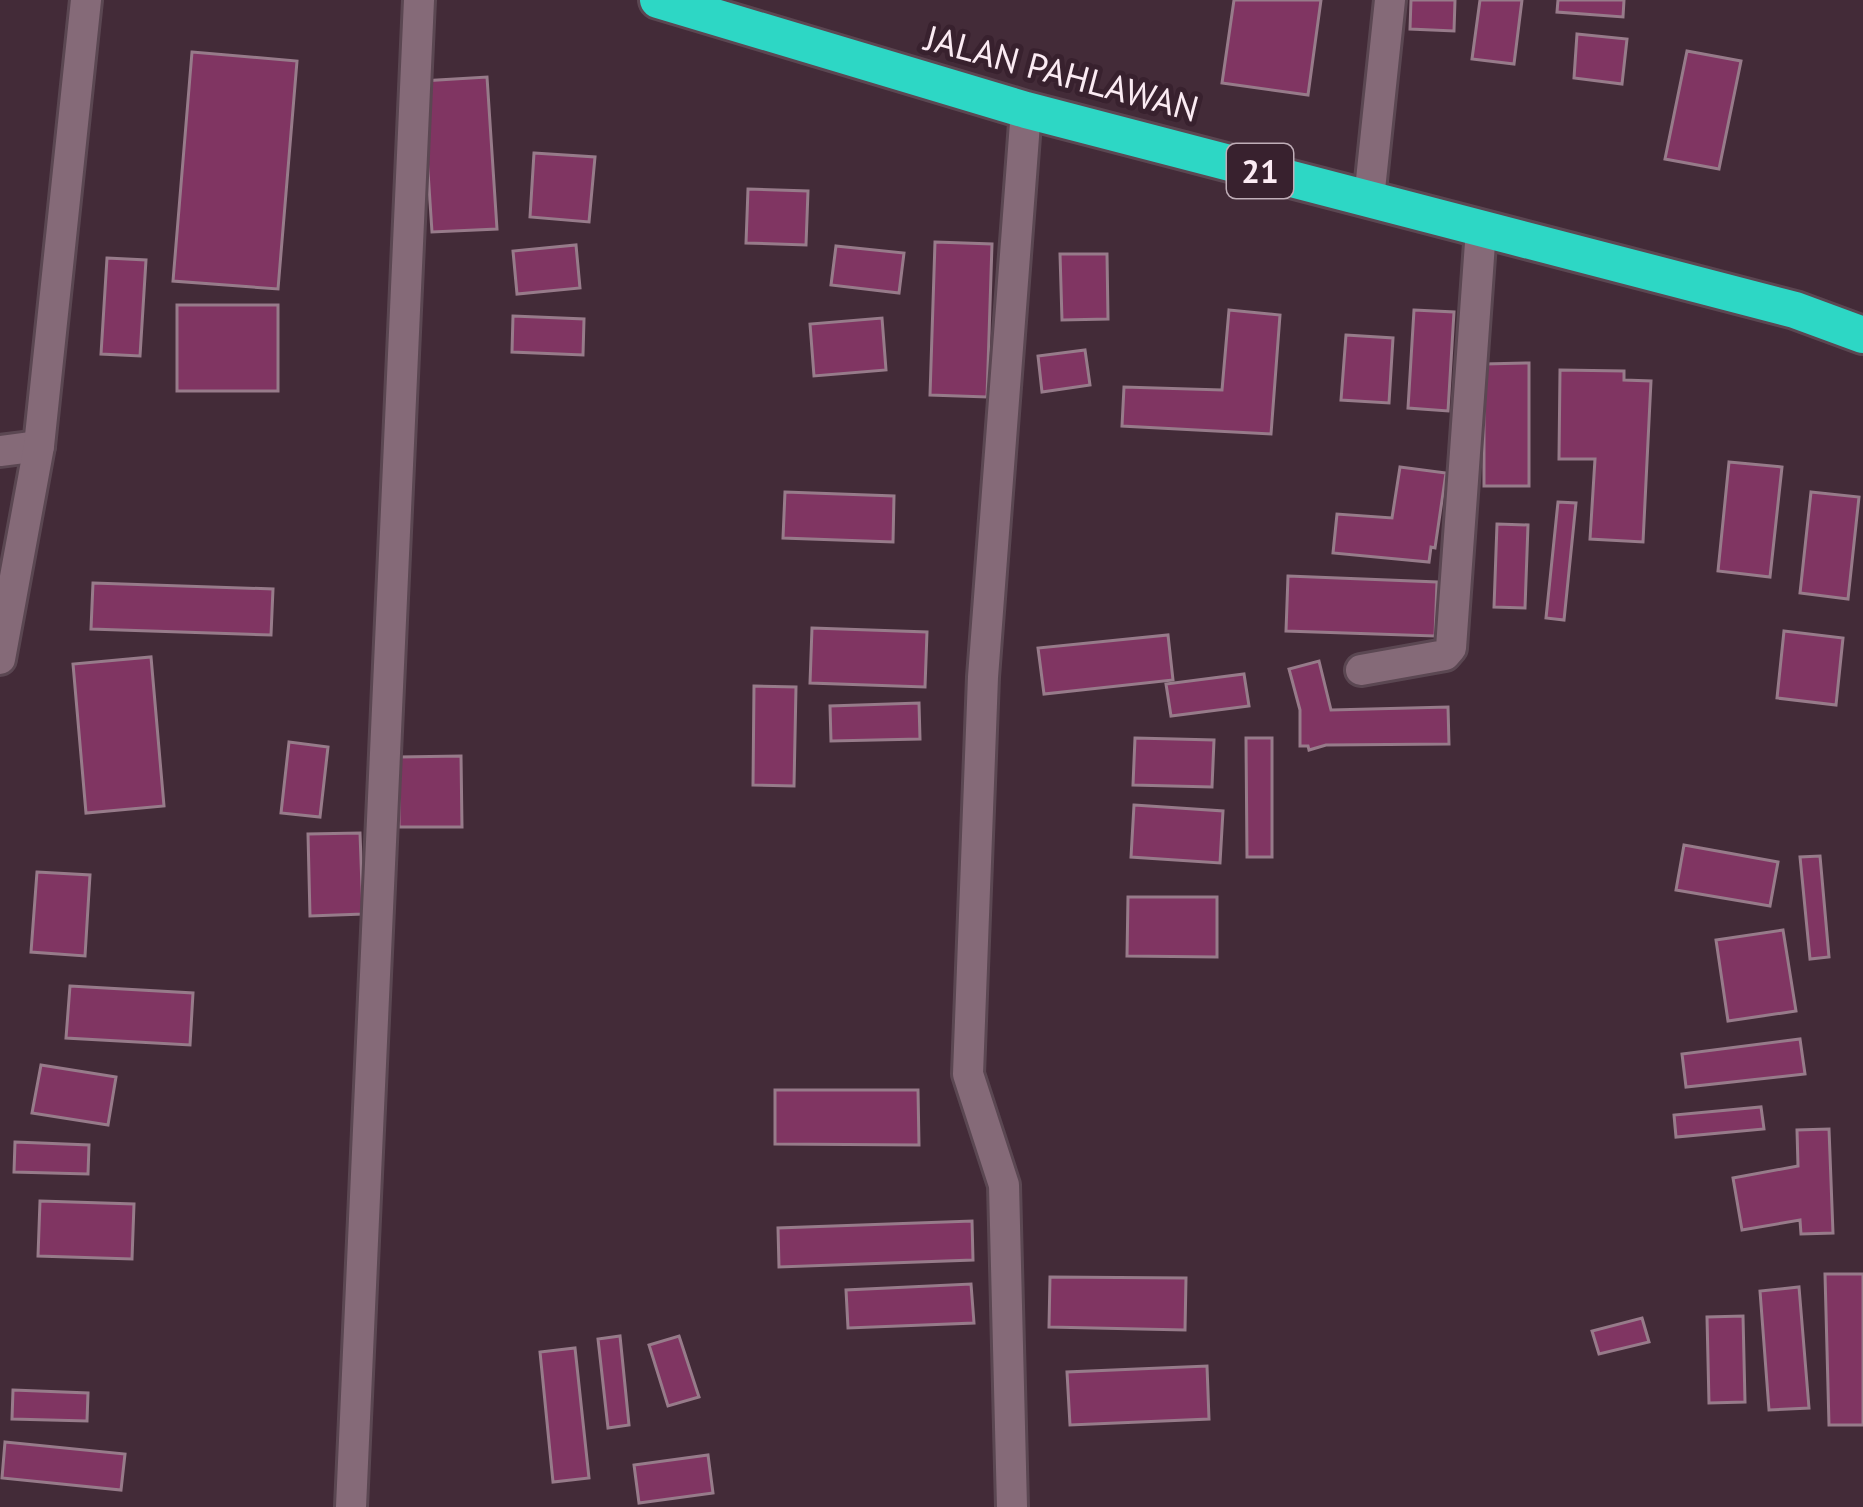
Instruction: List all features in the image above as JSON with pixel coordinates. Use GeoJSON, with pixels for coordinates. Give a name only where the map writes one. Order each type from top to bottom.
{"type":"FeatureCollection","features":[{"type":"Feature","properties":{"kind":"highway","name":"JALAN PAHLAWAN"},"geometry":{"type":"LineString","coordinates":[[658,0],[1026,110],[1795,310],[1863,335]]}},
{"type":"Feature","properties":{"kind":"street"},"geometry":{"type":"LineString","coordinates":[[0,659],[39,446],[86,0]]}},
{"type":"Feature","properties":{"kind":"street"},"geometry":{"type":"LineString","coordinates":[[351,1507],[419,0]]}},
{"type":"Feature","properties":{"kind":"street"},"geometry":{"type":"LineString","coordinates":[[1370,199],[1390,0]]}},
{"type":"Feature","properties":{"kind":"street"},"geometry":{"type":"LineString","coordinates":[[1012,1507],[1004,1185],[968,1074],[983,676],[1026,110]]}},
{"type":"Feature","properties":{"kind":"street"},"geometry":{"type":"LineString","coordinates":[[1361,670],[1445,656],[1451,648],[1481,229]]}},
{"type":"Feature","properties":{"kind":"street"},"geometry":{"type":"LineString","coordinates":[[0,451],[39,446]]}},
{"type":"Feature","properties":{"kind":"building"},"geometry":{"type":"Polygon","coordinates":[[[1234,0],[1321,0],[1308,95],[1222,83],[1234,0]]]}},
{"type":"Feature","properties":{"kind":"building"},"geometry":{"type":"Polygon","coordinates":[[[1411,0],[1455,0],[1454,31],[1410,29],[1411,0]]]}},
{"type":"Feature","properties":{"kind":"building"},"geometry":{"type":"Polygon","coordinates":[[[1480,0],[1522,0],[1514,64],[1472,59],[1480,0]]]}},
{"type":"Feature","properties":{"kind":"building"},"geometry":{"type":"Polygon","coordinates":[[[1558,0],[1624,0],[1623,17],[1557,12],[1558,0]]]}},
{"type":"Feature","properties":{"kind":"building"},"geometry":{"type":"Polygon","coordinates":[[[1577,34],[1627,39],[1622,84],[1574,78],[1577,34]]]}},
{"type":"Feature","properties":{"kind":"building"},"geometry":{"type":"Polygon","coordinates":[[[1687,51],[1741,61],[1719,169],[1665,159],[1687,51]]]}},
{"type":"Feature","properties":{"kind":"building"},"geometry":{"type":"Polygon","coordinates":[[[192,52],[297,61],[278,289],[173,281],[192,52]]]}},
{"type":"Feature","properties":{"kind":"building"},"geometry":{"type":"Polygon","coordinates":[[[487,77],[497,229],[432,232],[422,81],[487,77]]]}},
{"type":"Feature","properties":{"kind":"building"},"geometry":{"type":"Polygon","coordinates":[[[534,153],[595,157],[589,222],[530,217],[534,153]]]}},
{"type":"Feature","properties":{"kind":"building"},"geometry":{"type":"Polygon","coordinates":[[[748,189],[808,191],[806,245],[746,243],[748,189]]]}},
{"type":"Feature","properties":{"kind":"building"},"geometry":{"type":"Polygon","coordinates":[[[935,242],[992,244],[987,397],[930,395],[935,242]]]}},
{"type":"Feature","properties":{"kind":"building"},"geometry":{"type":"Polygon","coordinates":[[[576,245],[580,288],[517,294],[513,251],[576,245]]]}},
{"type":"Feature","properties":{"kind":"building"},"geometry":{"type":"Polygon","coordinates":[[[836,246],[904,253],[899,293],[831,285],[836,246]]]}},
{"type":"Feature","properties":{"kind":"building"},"geometry":{"type":"Polygon","coordinates":[[[1060,254],[1107,254],[1108,319],[1062,320],[1060,254]]]}},
{"type":"Feature","properties":{"kind":"building"},"geometry":{"type":"Polygon","coordinates":[[[107,258],[146,260],[140,356],[101,354],[107,258]]]}},
{"type":"Feature","properties":{"kind":"building"},"geometry":{"type":"Polygon","coordinates":[[[177,305],[278,305],[278,391],[177,391],[177,305]]]}},
{"type":"Feature","properties":{"kind":"building"},"geometry":{"type":"Polygon","coordinates":[[[1229,310],[1280,315],[1271,434],[1122,426],[1124,387],[1222,390],[1229,310]]]}},
{"type":"Feature","properties":{"kind":"building"},"geometry":{"type":"Polygon","coordinates":[[[1414,310],[1454,312],[1448,411],[1408,408],[1414,310]]]}},
{"type":"Feature","properties":{"kind":"building"},"geometry":{"type":"Polygon","coordinates":[[[513,316],[584,319],[583,355],[512,352],[513,316]]]}},
{"type":"Feature","properties":{"kind":"building"},"geometry":{"type":"Polygon","coordinates":[[[882,318],[886,370],[814,376],[810,324],[882,318]]]}},
{"type":"Feature","properties":{"kind":"building"},"geometry":{"type":"Polygon","coordinates":[[[1346,335],[1393,338],[1389,403],[1341,400],[1346,335]]]}},
{"type":"Feature","properties":{"kind":"building"},"geometry":{"type":"Polygon","coordinates":[[[1085,350],[1090,385],[1042,392],[1038,356],[1085,350]]]}},
{"type":"Feature","properties":{"kind":"building"},"geometry":{"type":"Polygon","coordinates":[[[1529,363],[1529,486],[1484,486],[1484,364],[1529,363]]]}},
{"type":"Feature","properties":{"kind":"building"},"geometry":{"type":"Polygon","coordinates":[[[1560,370],[1624,371],[1624,380],[1651,381],[1643,542],[1590,539],[1595,459],[1559,459],[1560,370]]]}},
{"type":"Feature","properties":{"kind":"building"},"geometry":{"type":"Polygon","coordinates":[[[1729,462],[1782,467],[1770,577],[1718,571],[1729,462]]]}},
{"type":"Feature","properties":{"kind":"building"},"geometry":{"type":"Polygon","coordinates":[[[1400,467],[1446,473],[1429,562],[1333,553],[1337,514],[1392,518],[1400,467]]]}},
{"type":"Feature","properties":{"kind":"building"},"geometry":{"type":"Polygon","coordinates":[[[785,492],[894,496],[893,542],[783,538],[785,492]]]}},
{"type":"Feature","properties":{"kind":"building"},"geometry":{"type":"Polygon","coordinates":[[[1811,492],[1859,497],[1848,599],[1800,593],[1811,492]]]}},
{"type":"Feature","properties":{"kind":"building"},"geometry":{"type":"Polygon","coordinates":[[[1558,502],[1576,503],[1564,620],[1546,618],[1558,502]]]}},
{"type":"Feature","properties":{"kind":"building"},"geometry":{"type":"Polygon","coordinates":[[[1497,524],[1528,525],[1525,608],[1494,607],[1497,524]]]}},
{"type":"Feature","properties":{"kind":"building"},"geometry":{"type":"Polygon","coordinates":[[[1288,576],[1437,582],[1435,636],[1286,631],[1288,576]]]}},
{"type":"Feature","properties":{"kind":"building"},"geometry":{"type":"Polygon","coordinates":[[[93,583],[273,589],[271,635],[91,629],[93,583]]]}},
{"type":"Feature","properties":{"kind":"building"},"geometry":{"type":"Polygon","coordinates":[[[812,628],[927,632],[925,687],[810,683],[812,628]]]}},
{"type":"Feature","properties":{"kind":"building"},"geometry":{"type":"Polygon","coordinates":[[[1784,631],[1843,638],[1836,705],[1777,698],[1784,631]]]}},
{"type":"Feature","properties":{"kind":"building"},"geometry":{"type":"Polygon","coordinates":[[[1168,635],[1173,680],[1044,694],[1038,648],[1168,635]]]}},
{"type":"Feature","properties":{"kind":"building"},"geometry":{"type":"Polygon","coordinates":[[[151,657],[164,806],[86,813],[73,664],[151,657]]]}},
{"type":"Feature","properties":{"kind":"building"},"geometry":{"type":"Polygon","coordinates":[[[1319,661],[1331,710],[1448,707],[1449,744],[1326,745],[1309,750],[1300,746],[1300,710],[1289,669],[1319,661]]]}},
{"type":"Feature","properties":{"kind":"building"},"geometry":{"type":"Polygon","coordinates":[[[1244,674],[1249,706],[1171,716],[1166,684],[1244,674]]]}},
{"type":"Feature","properties":{"kind":"building"},"geometry":{"type":"Polygon","coordinates":[[[754,686],[796,687],[794,786],[753,785],[754,686]]]}},
{"type":"Feature","properties":{"kind":"building"},"geometry":{"type":"Polygon","coordinates":[[[919,703],[920,739],[831,741],[830,706],[919,703]]]}},
{"type":"Feature","properties":{"kind":"building"},"geometry":{"type":"Polygon","coordinates":[[[1135,738],[1214,740],[1212,787],[1133,785],[1135,738]]]}},
{"type":"Feature","properties":{"kind":"building"},"geometry":{"type":"Polygon","coordinates":[[[1246,738],[1272,738],[1272,857],[1247,857],[1246,738]]]}},
{"type":"Feature","properties":{"kind":"building"},"geometry":{"type":"Polygon","coordinates":[[[289,742],[328,747],[320,817],[281,813],[289,742]]]}},
{"type":"Feature","properties":{"kind":"building"},"geometry":{"type":"Polygon","coordinates":[[[461,756],[462,827],[399,827],[399,757],[461,756]]]}},
{"type":"Feature","properties":{"kind":"building"},"geometry":{"type":"Polygon","coordinates":[[[1134,805],[1223,811],[1220,863],[1131,857],[1134,805]]]}},
{"type":"Feature","properties":{"kind":"building"},"geometry":{"type":"Polygon","coordinates":[[[360,833],[363,914],[310,916],[308,834],[360,833]]]}},
{"type":"Feature","properties":{"kind":"building"},"geometry":{"type":"Polygon","coordinates":[[[1684,845],[1778,862],[1770,906],[1676,890],[1684,845]]]}},
{"type":"Feature","properties":{"kind":"building"},"geometry":{"type":"Polygon","coordinates":[[[1820,856],[1829,957],[1810,959],[1800,857],[1820,856]]]}},
{"type":"Feature","properties":{"kind":"building"},"geometry":{"type":"Polygon","coordinates":[[[37,872],[90,875],[85,956],[31,952],[37,872]]]}},
{"type":"Feature","properties":{"kind":"building"},"geometry":{"type":"Polygon","coordinates":[[[1128,897],[1217,897],[1217,957],[1127,956],[1128,897]]]}},
{"type":"Feature","properties":{"kind":"building"},"geometry":{"type":"Polygon","coordinates":[[[1783,930],[1796,1011],[1728,1021],[1716,940],[1783,930]]]}},
{"type":"Feature","properties":{"kind":"building"},"geometry":{"type":"Polygon","coordinates":[[[70,986],[193,993],[190,1045],[66,1038],[70,986]]]}},
{"type":"Feature","properties":{"kind":"building"},"geometry":{"type":"Polygon","coordinates":[[[1800,1039],[1805,1074],[1686,1087],[1682,1054],[1800,1039]]]}},
{"type":"Feature","properties":{"kind":"building"},"geometry":{"type":"Polygon","coordinates":[[[41,1065],[116,1077],[108,1125],[32,1113],[41,1065]]]}},
{"type":"Feature","properties":{"kind":"building"},"geometry":{"type":"Polygon","coordinates":[[[775,1090],[918,1090],[919,1145],[775,1144],[775,1090]]]}},
{"type":"Feature","properties":{"kind":"building"},"geometry":{"type":"Polygon","coordinates":[[[1761,1107],[1764,1129],[1676,1137],[1674,1115],[1761,1107]]]}},
{"type":"Feature","properties":{"kind":"building"},"geometry":{"type":"Polygon","coordinates":[[[1829,1129],[1833,1233],[1801,1234],[1800,1220],[1742,1230],[1733,1178],[1798,1166],[1797,1130],[1829,1129]]]}},
{"type":"Feature","properties":{"kind":"building"},"geometry":{"type":"Polygon","coordinates":[[[15,1142],[89,1145],[88,1174],[14,1172],[15,1142]]]}},
{"type":"Feature","properties":{"kind":"building"},"geometry":{"type":"Polygon","coordinates":[[[40,1201],[134,1204],[132,1259],[38,1256],[40,1201]]]}},
{"type":"Feature","properties":{"kind":"building"},"geometry":{"type":"Polygon","coordinates":[[[972,1221],[973,1260],[779,1267],[778,1228],[972,1221]]]}},
{"type":"Feature","properties":{"kind":"building"},"geometry":{"type":"Polygon","coordinates":[[[1825,1274],[1863,1274],[1863,1425],[1829,1425],[1825,1274]]]}},
{"type":"Feature","properties":{"kind":"building"},"geometry":{"type":"Polygon","coordinates":[[[1050,1277],[1186,1278],[1185,1330],[1049,1327],[1050,1277]]]}},
{"type":"Feature","properties":{"kind":"building"},"geometry":{"type":"Polygon","coordinates":[[[971,1284],[974,1323],[848,1328],[846,1290],[971,1284]]]}},
{"type":"Feature","properties":{"kind":"building"},"geometry":{"type":"Polygon","coordinates":[[[1799,1287],[1809,1408],[1769,1410],[1760,1291],[1799,1287]]]}},
{"type":"Feature","properties":{"kind":"building"},"geometry":{"type":"Polygon","coordinates":[[[1743,1316],[1745,1402],[1709,1403],[1707,1317],[1743,1316]]]}},
{"type":"Feature","properties":{"kind":"building"},"geometry":{"type":"Polygon","coordinates":[[[1642,1318],[1649,1342],[1599,1354],[1592,1331],[1642,1318]]]}},
{"type":"Feature","properties":{"kind":"building"},"geometry":{"type":"Polygon","coordinates":[[[620,1336],[629,1425],[608,1428],[598,1339],[620,1336]]]}},
{"type":"Feature","properties":{"kind":"building"},"geometry":{"type":"Polygon","coordinates":[[[679,1336],[699,1397],[668,1406],[649,1345],[679,1336]]]}},
{"type":"Feature","properties":{"kind":"building"},"geometry":{"type":"Polygon","coordinates":[[[575,1348],[589,1478],[553,1482],[540,1352],[575,1348]]]}},
{"type":"Feature","properties":{"kind":"building"},"geometry":{"type":"Polygon","coordinates":[[[1207,1366],[1209,1419],[1070,1425],[1067,1372],[1207,1366]]]}},
{"type":"Feature","properties":{"kind":"building"},"geometry":{"type":"Polygon","coordinates":[[[13,1390],[88,1393],[87,1421],[12,1419],[13,1390]]]}},
{"type":"Feature","properties":{"kind":"building"},"geometry":{"type":"Polygon","coordinates":[[[5,1442],[125,1454],[121,1490],[2,1478],[5,1442]]]}},
{"type":"Feature","properties":{"kind":"building"},"geometry":{"type":"Polygon","coordinates":[[[708,1455],[713,1493],[639,1503],[634,1465],[708,1455]]]}}]}
